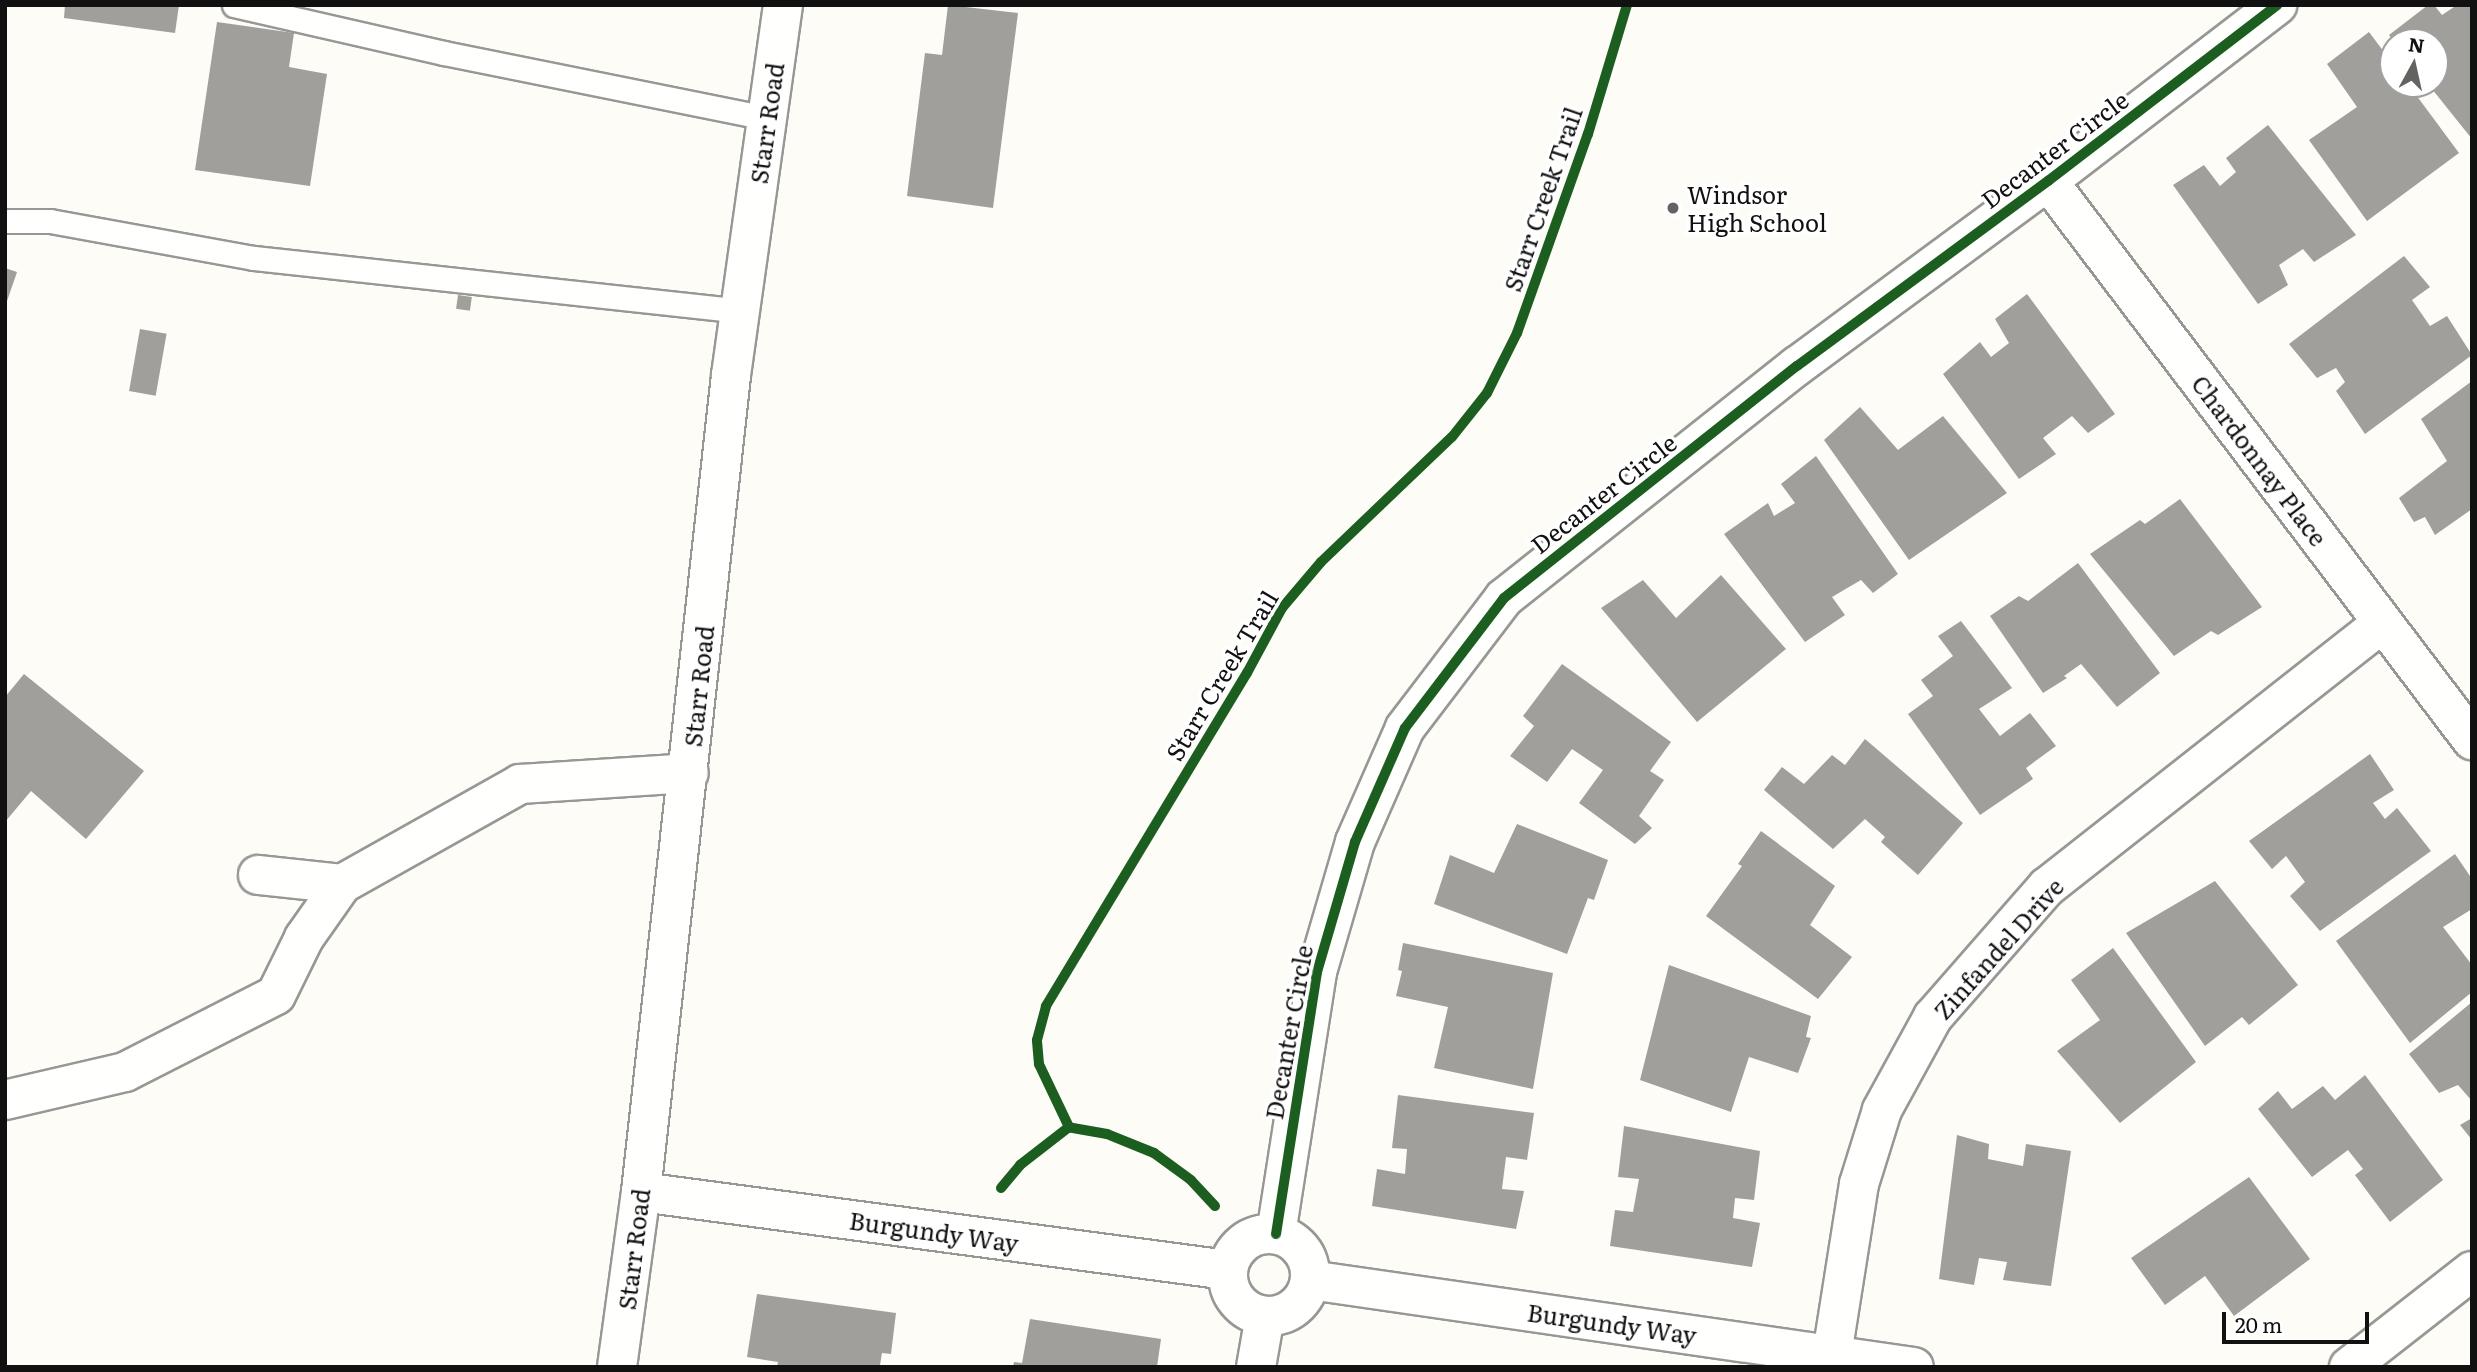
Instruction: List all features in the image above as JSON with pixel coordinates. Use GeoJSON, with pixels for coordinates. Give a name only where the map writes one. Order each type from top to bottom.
{"type":"FeatureCollection","features":[{"type":"Feature","properties":{"kind":"street","name":"Starr Road"},"geometry":{"type":"LineString","coordinates":[[617,1367],[641,1192],[740,311],[783,5]]}},
{"type":"Feature","properties":{"kind":"street","name":"Decanter Circle"},"geometry":{"type":"LineString","coordinates":[[1276,1234],[1317,972],[1354,842],[1405,728],[1504,598],[1797,366],[2048,181],[2277,5]]}},
{"type":"Feature","properties":{"kind":"street","name":"Chardonnay Place"},"geometry":{"type":"LineString","coordinates":[[2048,181],[2472,740]]}},
{"type":"Feature","properties":{"kind":"street","name":"Zinfandel Drive"},"geometry":{"type":"LineString","coordinates":[[1831,1361],[1859,1184],[1882,1110],[1933,1017],[2047,887],[2383,623]]}},
{"type":"Feature","properties":{"kind":"street"},"geometry":{"type":"LineString","coordinates":[[5,1100],[125,1072],[276,995],[304,938],[342,884],[520,784],[689,773]]}},
{"type":"Feature","properties":{"kind":"street"},"geometry":{"type":"LineString","coordinates":[[258,874],[342,884]]}},
{"type":"Feature","properties":{"kind":"street","name":"Burgundy Way"},"geometry":{"type":"LineString","coordinates":[[641,1192],[1227,1270]]}},
{"type":"Feature","properties":{"kind":"street"},"geometry":{"type":"LineString","coordinates":[[1265,1233],[1276,1234],[1289,1238],[1306,1256],[1310,1280],[1300,1304],[1278,1316],[1265,1316],[1241,1305],[1228,1283],[1227,1270],[1236,1250],[1244,1243],[1265,1233]]}},
{"type":"Feature","properties":{"kind":"street"},"geometry":{"type":"LineString","coordinates":[[2349,1367],[2472,1271]]}},
{"type":"Feature","properties":{"kind":"street","name":"Burgundy Way"},"geometry":{"type":"LineString","coordinates":[[1310,1280],[1831,1361],[1914,1367]]}},
{"type":"Feature","properties":{"kind":"street"},"geometry":{"type":"LineString","coordinates":[[1256,1367],[1265,1316]]}},
{"type":"Feature","properties":{"kind":"lane"},"geometry":{"type":"LineString","coordinates":[[233,5],[444,53],[767,118]]}},
{"type":"Feature","properties":{"kind":"lane"},"geometry":{"type":"LineString","coordinates":[[5,221],[50,221],[254,258],[740,311]]}},
{"type":"Feature","properties":{"kind":"building"},"geometry":{"type":"Polygon","coordinates":[[[65,5],[179,5],[175,33],[64,18],[65,5]]]}},
{"type":"Feature","properties":{"kind":"building"},"geometry":{"type":"Polygon","coordinates":[[[948,5],[1018,13],[993,208],[907,196],[925,53],[942,55],[948,5]]]}},
{"type":"Feature","properties":{"kind":"building"},"geometry":{"type":"Polygon","coordinates":[[[2428,5],[2434,5],[2442,15],[2457,5],[2472,5],[2472,139],[2439,98],[2449,98],[2449,28],[2398,28],[2428,5]]]}},
{"type":"Feature","properties":{"kind":"building"},"geometry":{"type":"Polygon","coordinates":[[[217,22],[294,33],[289,67],[327,74],[310,186],[195,170],[217,22]]]}},
{"type":"Feature","properties":{"kind":"building"},"geometry":{"type":"Polygon","coordinates":[[[2369,32],[2379,45],[2379,98],[2418,98],[2459,153],[2367,221],[2309,140],[2357,107],[2327,64],[2369,32]]]}},
{"type":"Feature","properties":{"kind":"building"},"geometry":{"type":"Polygon","coordinates":[[[2268,125],[2356,235],[2314,262],[2303,249],[2279,265],[2288,285],[2258,304],[2173,185],[2204,165],[2220,186],[2236,172],[2226,158],[2268,125]]]}},
{"type":"Feature","properties":{"kind":"building"},"geometry":{"type":"Polygon","coordinates":[[[2404,256],[2430,287],[2412,300],[2430,326],[2447,316],[2472,355],[2365,434],[2336,391],[2345,382],[2336,368],[2317,378],[2289,344],[2404,256]]]}},
{"type":"Feature","properties":{"kind":"building"},"geometry":{"type":"Polygon","coordinates":[[[5,268],[17,272],[6,304],[5,304],[5,268]]]}},
{"type":"Feature","properties":{"kind":"building"},"geometry":{"type":"Polygon","coordinates":[[[2027,294],[2115,414],[2088,433],[2072,416],[2043,438],[2056,454],[2019,479],[1943,374],[1980,342],[1991,357],[2009,343],[1995,319],[2027,294]]]}},
{"type":"Feature","properties":{"kind":"building"},"geometry":{"type":"Polygon","coordinates":[[[458,295],[472,297],[470,311],[456,309],[458,295]]]}},
{"type":"Feature","properties":{"kind":"building"},"geometry":{"type":"Polygon","coordinates":[[[140,329],[167,334],[156,396],[129,391],[140,329]]]}},
{"type":"Feature","properties":{"kind":"building"},"geometry":{"type":"Polygon","coordinates":[[[2472,381],[2472,509],[2435,535],[2425,517],[2414,522],[2399,498],[2447,461],[2421,419],[2472,381]]]}},
{"type":"Feature","properties":{"kind":"building"},"geometry":{"type":"Polygon","coordinates":[[[1860,407],[1898,450],[1943,416],[2007,493],[1909,560],[1824,440],[1860,407]]]}},
{"type":"Feature","properties":{"kind":"building"},"geometry":{"type":"Polygon","coordinates":[[[1816,456],[1898,574],[1873,593],[1861,580],[1832,597],[1845,615],[1805,642],[1724,534],[1768,503],[1774,516],[1795,503],[1781,484],[1816,456]]]}},
{"type":"Feature","properties":{"kind":"building"},"geometry":{"type":"Polygon","coordinates":[[[2180,499],[2262,607],[2218,635],[2211,631],[2174,656],[2090,554],[2140,520],[2145,524],[2180,499]]]}},
{"type":"Feature","properties":{"kind":"building"},"geometry":{"type":"Polygon","coordinates":[[[2078,563],[2160,673],[2117,707],[2081,664],[2064,676],[2067,678],[2043,693],[1990,616],[2019,596],[2028,601],[2078,563]]]}},
{"type":"Feature","properties":{"kind":"building"},"geometry":{"type":"Polygon","coordinates":[[[1721,575],[1786,649],[1697,722],[1601,608],[1643,580],[1676,618],[1721,575]]]}},
{"type":"Feature","properties":{"kind":"building"},"geometry":{"type":"Polygon","coordinates":[[[1961,621],[2012,688],[1979,709],[2000,736],[2030,713],[2056,746],[2026,768],[2033,779],[1980,815],[1908,714],[1933,696],[1921,680],[1953,656],[1938,636],[1961,621]]]}},
{"type":"Feature","properties":{"kind":"building"},"geometry":{"type":"Polygon","coordinates":[[[1562,664],[1671,742],[1650,771],[1664,780],[1639,816],[1652,828],[1635,844],[1579,803],[1603,770],[1572,749],[1547,782],[1510,756],[1534,726],[1523,716],[1562,664]]]}},
{"type":"Feature","properties":{"kind":"building"},"geometry":{"type":"Polygon","coordinates":[[[24,674],[144,771],[86,839],[31,791],[5,822],[5,697],[24,674]]]}},
{"type":"Feature","properties":{"kind":"building"},"geometry":{"type":"Polygon","coordinates":[[[1865,739],[1963,823],[1918,875],[1881,842],[1885,837],[1865,819],[1833,849],[1764,790],[1782,767],[1804,784],[1832,755],[1845,765],[1865,739]]]}},
{"type":"Feature","properties":{"kind":"building"},"geometry":{"type":"Polygon","coordinates":[[[2370,754],[2394,790],[2373,803],[2385,819],[2397,808],[2431,851],[2320,931],[2290,896],[2305,882],[2286,856],[2272,869],[2249,841],[2370,754]]]}},
{"type":"Feature","properties":{"kind":"building"},"geometry":{"type":"Polygon","coordinates":[[[1517,824],[1608,860],[1594,900],[1588,898],[1567,954],[1434,904],[1450,855],[1494,873],[1517,824]]]}},
{"type":"Feature","properties":{"kind":"building"},"geometry":{"type":"Polygon","coordinates":[[[1761,831],[1835,886],[1810,925],[1852,957],[1818,999],[1706,916],[1742,866],[1738,864],[1761,831]]]}},
{"type":"Feature","properties":{"kind":"building"},"geometry":{"type":"Polygon","coordinates":[[[2455,854],[2472,879],[2472,909],[2443,927],[2472,965],[2472,992],[2410,1043],[2336,941],[2455,854]]]}},
{"type":"Feature","properties":{"kind":"building"},"geometry":{"type":"Polygon","coordinates":[[[2215,881],[2298,985],[2249,1025],[2242,1017],[2205,1046],[2126,933],[2215,881]]]}},
{"type":"Feature","properties":{"kind":"building"},"geometry":{"type":"Polygon","coordinates":[[[1403,943],[1553,973],[1533,1089],[1434,1068],[1448,1007],[1396,996],[1402,971],[1398,970],[1403,943]]]}},
{"type":"Feature","properties":{"kind":"building"},"geometry":{"type":"Polygon","coordinates":[[[2113,948],[2196,1062],[2120,1123],[2057,1051],[2100,1020],[2071,980],[2113,948]]]}},
{"type":"Feature","properties":{"kind":"building"},"geometry":{"type":"Polygon","coordinates":[[[1669,965],[1811,1016],[1806,1037],[1811,1038],[1798,1073],[1749,1057],[1731,1112],[1640,1080],[1669,965]]]}},
{"type":"Feature","properties":{"kind":"building"},"geometry":{"type":"Polygon","coordinates":[[[2472,1002],[2472,1101],[2458,1085],[2439,1093],[2409,1054],[2472,1002]]]}},
{"type":"Feature","properties":{"kind":"building"},"geometry":{"type":"Polygon","coordinates":[[[2365,1075],[2443,1180],[2390,1222],[2355,1175],[2363,1169],[2348,1150],[2312,1177],[2258,1109],[2278,1091],[2292,1109],[2323,1086],[2335,1100],[2365,1075]]]}},
{"type":"Feature","properties":{"kind":"building"},"geometry":{"type":"Polygon","coordinates":[[[1398,1095],[1534,1113],[1527,1160],[1506,1157],[1502,1189],[1524,1191],[1516,1229],[1372,1206],[1377,1169],[1405,1174],[1407,1149],[1392,1148],[1398,1095]]]}},
{"type":"Feature","properties":{"kind":"building"},"geometry":{"type":"Polygon","coordinates":[[[2472,1118],[2472,1140],[2460,1125],[2472,1118]]]}},
{"type":"Feature","properties":{"kind":"building"},"geometry":{"type":"Polygon","coordinates":[[[1624,1126],[1760,1151],[1754,1200],[1735,1198],[1733,1218],[1760,1223],[1752,1267],[1610,1246],[1615,1210],[1633,1212],[1639,1179],[1618,1177],[1624,1126]]]}},
{"type":"Feature","properties":{"kind":"building"},"geometry":{"type":"Polygon","coordinates":[[[1957,1135],[1989,1144],[1988,1159],[2023,1166],[2026,1144],[2071,1151],[2051,1286],[2003,1280],[2007,1262],[1979,1258],[1974,1285],[1939,1279],[1957,1135]]]}},
{"type":"Feature","properties":{"kind":"building"},"geometry":{"type":"Polygon","coordinates":[[[2249,1177],[2310,1259],[2234,1316],[2205,1276],[2165,1305],[2131,1258],[2249,1177]]]}},
{"type":"Feature","properties":{"kind":"building"},"geometry":{"type":"Polygon","coordinates":[[[757,1294],[896,1313],[891,1354],[882,1353],[880,1365],[874,1367],[777,1367],[778,1362],[747,1357],[757,1294]]]}},
{"type":"Feature","properties":{"kind":"building"},"geometry":{"type":"Polygon","coordinates":[[[1030,1319],[1161,1339],[1157,1367],[1013,1367],[1014,1362],[1022,1363],[1030,1319]]]}},
{"type":"Feature","properties":{"kind":"cycle path","name":"Starr Creek Trail"},"geometry":{"type":"LineString","coordinates":[[1215,1206],[1191,1180],[1154,1153],[1107,1134],[1069,1127],[1039,1064],[1037,1040],[1046,1006],[1247,673],[1282,608],[1321,562],[1452,437],[1487,393],[1517,333],[1588,134],[1627,5]]}},
{"type":"Feature","properties":{"kind":"cycle path"},"geometry":{"type":"LineString","coordinates":[[1276,1234],[1317,972],[1355,842],[1405,728],[1504,598],[1797,366],[2048,181],[2277,5]]}},
{"type":"Feature","properties":{"kind":"cycle path"},"geometry":{"type":"LineString","coordinates":[[1001,1188],[1020,1165],[1069,1127]]}},
{"type":"Feature","properties":{"kind":"place","name":"Windsor High School"},"geometry":{"type":"Point","coordinates":[1673,208]}}]}
